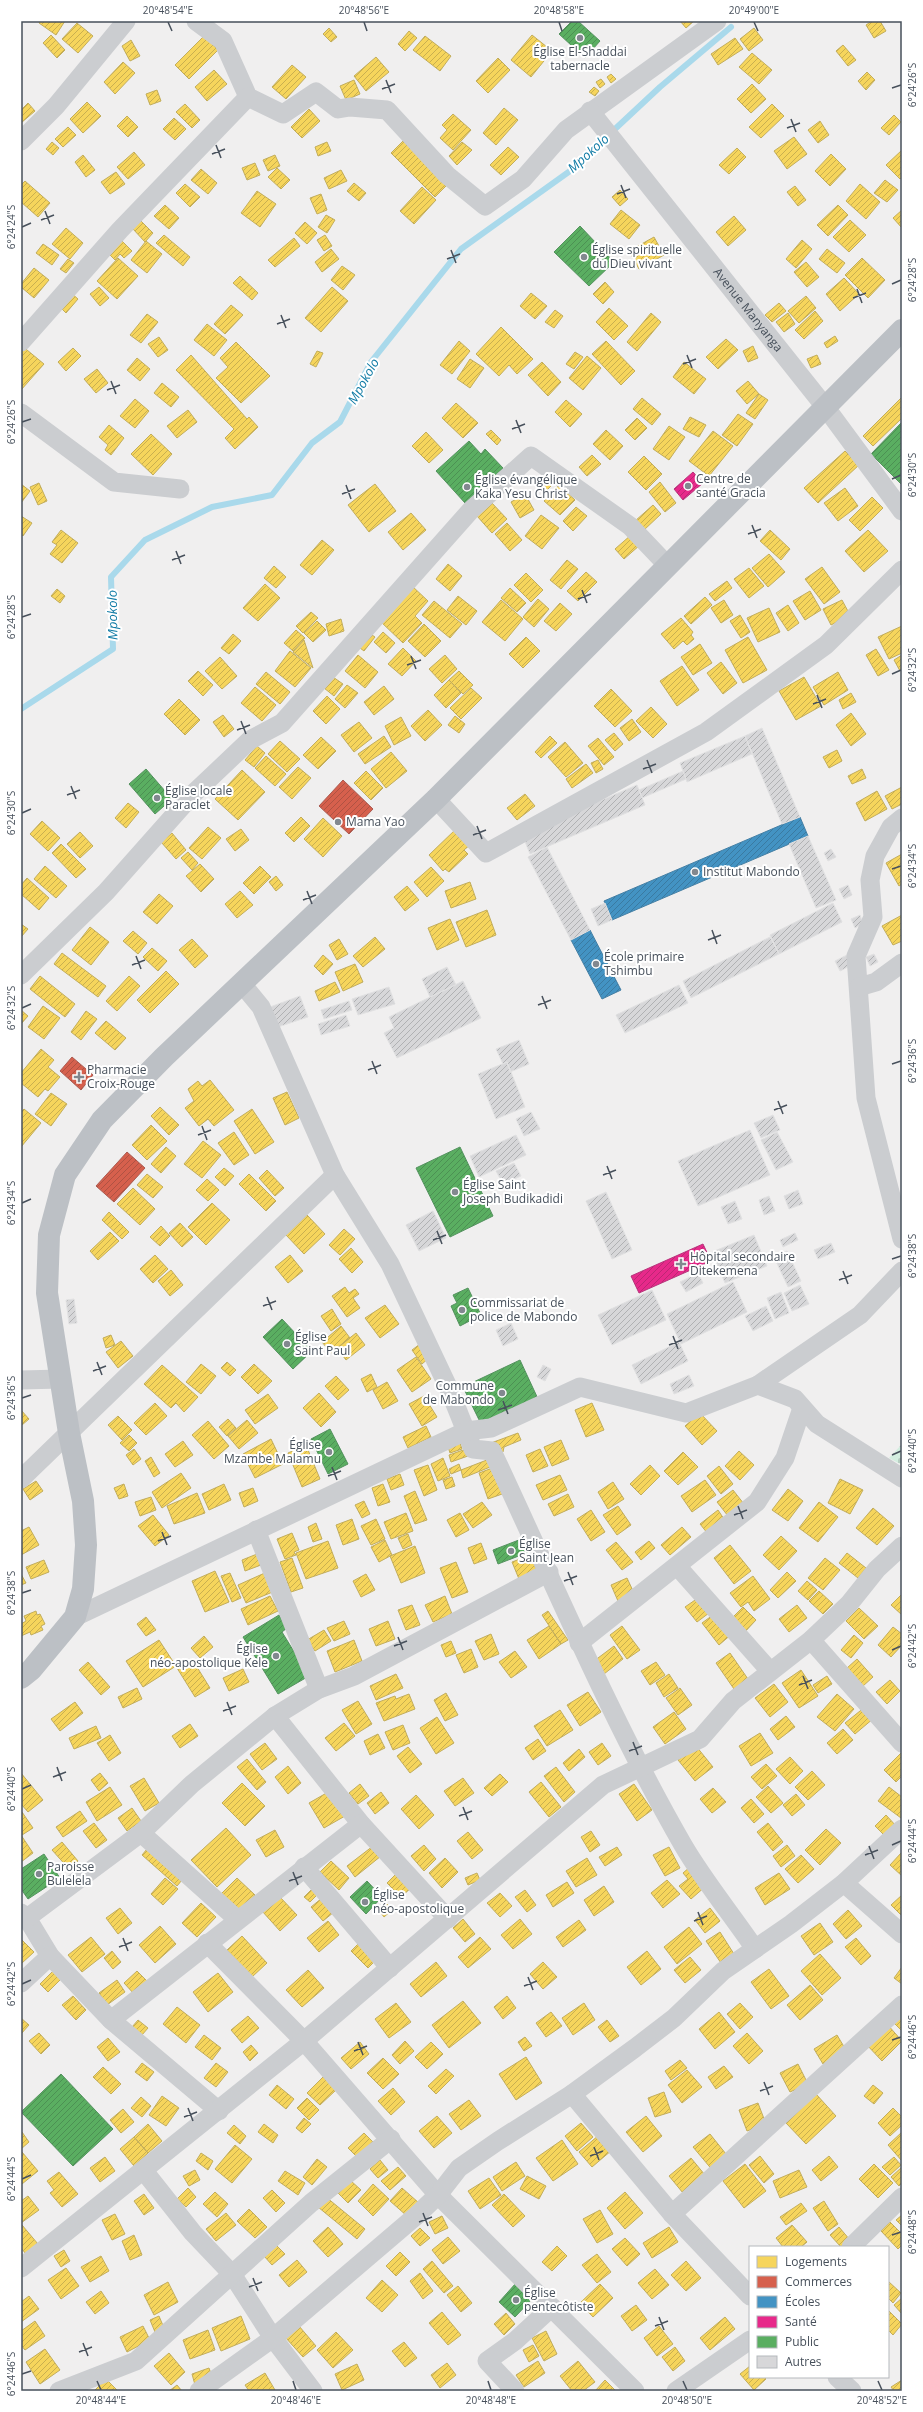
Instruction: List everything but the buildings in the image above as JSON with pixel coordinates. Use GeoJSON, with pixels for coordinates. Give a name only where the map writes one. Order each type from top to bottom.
{"type":"FeatureCollection","features":[{"type":"Feature","properties":{"kind":"highway"},"geometry":{"type":"LineString","coordinates":[[21,1678],[31,1670],[75,1617],[83,1589],[86,1545],[82,1501],[69,1433],[47,1293],[49,1235],[65,1175],[102,1120],[164,1057],[436,799],[902,330]]}},
{"type":"Feature","properties":{"kind":"street"},"geometry":{"type":"LineString","coordinates":[[21,141],[56,106],[126,21]]}},
{"type":"Feature","properties":{"kind":"street"},"geometry":{"type":"LineString","coordinates":[[196,21],[223,41],[248,97],[282,114],[316,92],[338,109],[350,107],[387,110],[447,175],[485,206],[523,178],[566,130],[717,21]]}},
{"type":"Feature","properties":{"kind":"street"},"geometry":{"type":"LineString","coordinates":[[21,342],[120,230],[248,97]]}},
{"type":"Feature","properties":{"kind":"street","name":"Avenue Manyanga"},"geometry":{"type":"LineString","coordinates":[[590,112],[826,408],[902,511]]}},
{"type":"Feature","properties":{"kind":"street"},"geometry":{"type":"LineString","coordinates":[[21,413],[114,482],[180,489]]}},
{"type":"Feature","properties":{"kind":"street"},"geometry":{"type":"LineString","coordinates":[[21,975],[106,892],[193,794],[250,740],[282,723],[470,510],[531,456],[630,526],[668,566]]}},
{"type":"Feature","properties":{"kind":"street"},"geometry":{"type":"LineString","coordinates":[[436,799],[486,853],[706,732],[826,646],[902,570]]}},
{"type":"Feature","properties":{"kind":"street"},"geometry":{"type":"LineString","coordinates":[[902,818],[891,828],[875,856],[870,880],[873,917],[856,956],[866,1098],[902,1239]]}},
{"type":"Feature","properties":{"kind":"street"},"geometry":{"type":"LineString","coordinates":[[859,987],[876,982],[902,963]]}},
{"type":"Feature","properties":{"kind":"street"},"geometry":{"type":"LineString","coordinates":[[242,984],[261,1008],[335,1175],[390,1264],[449,1389],[473,1449],[492,1451],[549,1572],[579,1643],[642,1768],[684,1846],[755,1949]]}},
{"type":"Feature","properties":{"kind":"street"},"geometry":{"type":"LineString","coordinates":[[21,1479],[335,1175]]}},
{"type":"Feature","properties":{"kind":"street"},"geometry":{"type":"LineString","coordinates":[[75,1617],[466,1431],[491,1428],[580,1387],[686,1413],[758,1385],[860,1315],[902,1271]]}},
{"type":"Feature","properties":{"kind":"street"},"geometry":{"type":"LineString","coordinates":[[21,1380],[61,1380]]}},
{"type":"Feature","properties":{"kind":"street"},"geometry":{"type":"LineString","coordinates":[[758,1385],[794,1399],[817,1424],[902,1478]]}},
{"type":"Feature","properties":{"kind":"street"},"geometry":{"type":"LineString","coordinates":[[579,1643],[757,1502],[785,1458],[802,1408]]}},
{"type":"Feature","properties":{"kind":"street"},"geometry":{"type":"LineString","coordinates":[[256,1530],[319,1689]]}},
{"type":"Feature","properties":{"kind":"street"},"geometry":{"type":"LineString","coordinates":[[21,2268],[219,2111],[304,2041],[603,1785],[642,1768],[700,1739],[733,1701],[811,1640],[849,1604],[877,1570],[902,1546]]}},
{"type":"Feature","properties":{"kind":"street"},"geometry":{"type":"LineString","coordinates":[[677,1566],[770,1672]]}},
{"type":"Feature","properties":{"kind":"street"},"geometry":{"type":"LineString","coordinates":[[219,2111],[111,2020],[50,1956],[24,1916],[141,1833],[192,1784],[275,1716],[319,1689],[354,1676],[549,1572]]}},
{"type":"Feature","properties":{"kind":"street"},"geometry":{"type":"LineString","coordinates":[[811,1640],[902,1743]]}},
{"type":"Feature","properties":{"kind":"street"},"geometry":{"type":"LineString","coordinates":[[275,1716],[361,1824],[448,1919]]}},
{"type":"Feature","properties":{"kind":"street"},"geometry":{"type":"LineString","coordinates":[[111,2020],[237,1919],[361,1824]]}},
{"type":"Feature","properties":{"kind":"street"},"geometry":{"type":"LineString","coordinates":[[199,2391],[273,2338],[438,2195],[459,2168],[498,2140],[572,2094],[646,2040],[674,2018],[723,1971],[791,1924],[844,1883],[902,1829]]}},
{"type":"Feature","properties":{"kind":"street"},"geometry":{"type":"LineString","coordinates":[[141,1833],[237,1919]]}},
{"type":"Feature","properties":{"kind":"street"},"geometry":{"type":"LineString","coordinates":[[304,1867],[390,1968]]}},
{"type":"Feature","properties":{"kind":"street"},"geometry":{"type":"LineString","coordinates":[[844,1883],[902,1934]]}},
{"type":"Feature","properties":{"kind":"street"},"geometry":{"type":"LineString","coordinates":[[207,1943],[304,2041],[438,2195],[552,2307],[634,2391]]}},
{"type":"Feature","properties":{"kind":"street"},"geometry":{"type":"LineString","coordinates":[[21,1983],[50,1956]]}},
{"type":"Feature","properties":{"kind":"street"},"geometry":{"type":"LineString","coordinates":[[672,2214],[902,2005]]}},
{"type":"Feature","properties":{"kind":"street"},"geometry":{"type":"LineString","coordinates":[[572,2094],[672,2214],[749,2295]]}},
{"type":"Feature","properties":{"kind":"street"},"geometry":{"type":"LineString","coordinates":[[59,2391],[136,2361],[311,2203],[390,2139]]}},
{"type":"Feature","properties":{"kind":"street"},"geometry":{"type":"LineString","coordinates":[[144,2171],[193,2233],[232,2274],[273,2338],[313,2391]]}},
{"type":"Feature","properties":{"kind":"street"},"geometry":{"type":"LineString","coordinates":[[852,2246],[902,2197]]}},
{"type":"Feature","properties":{"kind":"street"},"geometry":{"type":"LineString","coordinates":[[515,2391],[487,2361],[515,2341],[552,2307]]}},
{"type":"Feature","properties":{"kind":"street"},"geometry":{"type":"LineString","coordinates":[[676,2391],[749,2341]]}},
{"type":"Feature","properties":{"kind":"street"},"geometry":{"type":"LineString","coordinates":[[838,2378],[852,2391]]}},
{"type":"Feature","properties":{"kind":"green space"},"geometry":{"type":"Polygon","coordinates":[[[902,1444],[902,1465],[889,1458],[902,1444]]]}},
{"type":"Feature","properties":{"kind":"waterway","name":"Mpokolo"},"geometry":{"type":"LineString","coordinates":[[21,709],[113,649],[111,577],[145,540],[212,507],[272,495],[312,443],[340,422],[371,362],[461,249],[570,171],[660,87],[731,27]]}},
{"type":"Feature","properties":{"kind":"place","name":"Église El-Shaddai tabernacle"},"geometry":{"type":"Point","coordinates":[580,38]}},
{"type":"Feature","properties":{"kind":"place","name":"Église spirituelle du Dieu vivant"},"geometry":{"type":"Point","coordinates":[584,257]}},
{"type":"Feature","properties":{"kind":"place","name":"Centre de santé Gracia"},"geometry":{"type":"Point","coordinates":[688,486]}},
{"type":"Feature","properties":{"kind":"place","name":"Église évangélique Kaka Yesu Christ"},"geometry":{"type":"Point","coordinates":[467,487]}},
{"type":"Feature","properties":{"kind":"place","name":"Église locale Paraclet"},"geometry":{"type":"Point","coordinates":[157,798]}},
{"type":"Feature","properties":{"kind":"place","name":"Mama Yao"},"geometry":{"type":"Point","coordinates":[338,822]}},
{"type":"Feature","properties":{"kind":"place","name":"Institut Mabondo"},"geometry":{"type":"Point","coordinates":[695,872]}},
{"type":"Feature","properties":{"kind":"place","name":"École primaire Tshimbu"},"geometry":{"type":"Point","coordinates":[596,964]}},
{"type":"Feature","properties":{"kind":"place","name":"Pharmacie Croix-Rouge"},"geometry":{"type":"Point","coordinates":[79,1077]}},
{"type":"Feature","properties":{"kind":"place","name":"Église Saint Joseph Budikadidi"},"geometry":{"type":"Point","coordinates":[455,1192]}},
{"type":"Feature","properties":{"kind":"place","name":"Hôpital secondaire Ditekemena"},"geometry":{"type":"Point","coordinates":[681,1264]}},
{"type":"Feature","properties":{"kind":"place","name":"Commissariat de police de Mabondo"},"geometry":{"type":"Point","coordinates":[462,1310]}},
{"type":"Feature","properties":{"kind":"place","name":"Église Saint Paul"},"geometry":{"type":"Point","coordinates":[287,1344]}},
{"type":"Feature","properties":{"kind":"place","name":"Commune de Mabondo"},"geometry":{"type":"Point","coordinates":[502,1393]}},
{"type":"Feature","properties":{"kind":"place","name":"Église Mzambe Malamu"},"geometry":{"type":"Point","coordinates":[329,1452]}},
{"type":"Feature","properties":{"kind":"place","name":"Église Saint Jean"},"geometry":{"type":"Point","coordinates":[511,1551]}},
{"type":"Feature","properties":{"kind":"place","name":"Église néo-apostolique Kele"},"geometry":{"type":"Point","coordinates":[276,1656]}},
{"type":"Feature","properties":{"kind":"place","name":"Paroisse Bulelela"},"geometry":{"type":"Point","coordinates":[39,1874]}},
{"type":"Feature","properties":{"kind":"place","name":"Église néo-apostolique"},"geometry":{"type":"Point","coordinates":[365,1902]}},
{"type":"Feature","properties":{"kind":"place","name":"Église pentecôtiste"},"geometry":{"type":"Point","coordinates":[516,2300]}}]}
